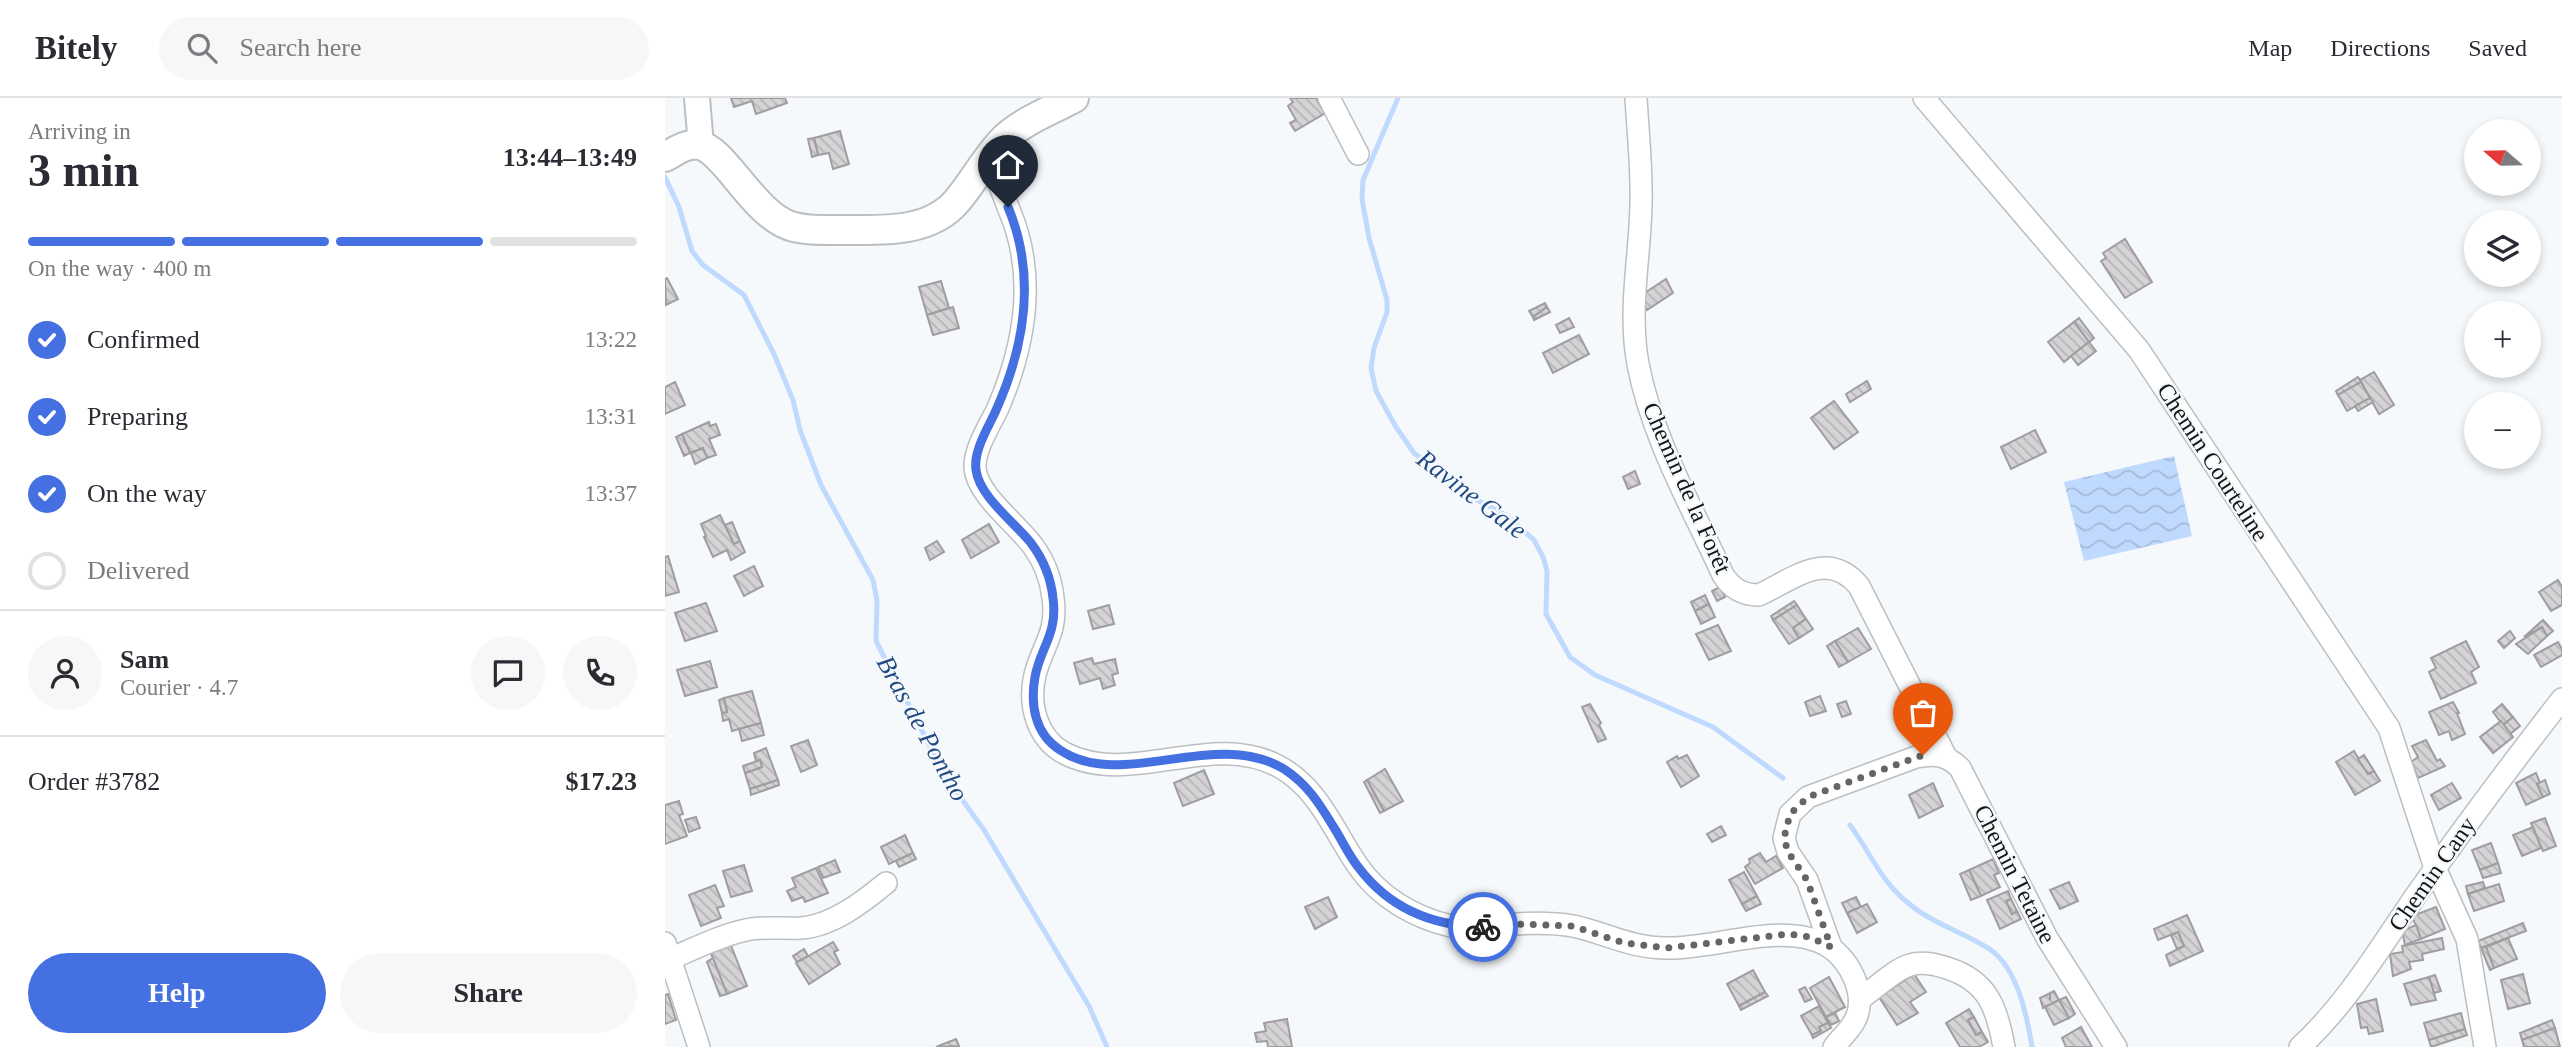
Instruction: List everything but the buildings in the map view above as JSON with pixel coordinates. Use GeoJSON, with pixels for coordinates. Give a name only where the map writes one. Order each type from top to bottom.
{"type":"FeatureCollection","features":[{"type":"Feature","properties":{"kind":"main road"},"geometry":{"type":"LineString","coordinates":[[683,149],[714,154],[774,219],[793,227],[813,230],[909,228],[955,204],[983,163],[1006,136],[1074,98]]}},
{"type":"Feature","properties":{"kind":"street"},"geometry":{"type":"LineString","coordinates":[[683,149],[697,98]]}},
{"type":"Feature","properties":{"kind":"street"},"geometry":{"type":"LineString","coordinates":[[1329,98],[1358,154]]}},
{"type":"Feature","properties":{"kind":"street","name":"Chemin de la Forêt"},"geometry":{"type":"LineString","coordinates":[[1636,98],[1641,205],[1634,284],[1633,324],[1637,362],[1657,432],[1723,576],[1730,585],[1750,595],[1759,595],[1827,566],[1850,575],[1859,586],[1946,757]]}},
{"type":"Feature","properties":{"kind":"street","name":"Chemin Courteline"},"geometry":{"type":"LineString","coordinates":[[1924,98],[2139,350],[2389,728],[2435,868],[2467,939],[2485,1047]]}},
{"type":"Feature","properties":{"kind":"street"},"geometry":{"type":"LineString","coordinates":[[983,163],[992,169],[1016,225],[1024,261],[1026,297],[1021,342],[1008,384],[975,467],[984,491],[1032,545],[1044,564],[1050,583],[1053,619],[1050,638],[1035,676],[1033,703],[1037,723],[1048,741],[1062,752],[1079,759],[1108,765],[1222,752],[1274,764],[1295,776],[1314,794],[1359,869],[1386,897],[1420,916],[1453,926],[1572,926],[1624,943],[1667,948],[1788,934],[1810,937],[1831,947]]}},
{"type":"Feature","properties":{"kind":"street","name":"Chemin Cany"},"geometry":{"type":"LineString","coordinates":[[2300,1047],[2318,1031],[2351,989],[2474,813],[2562,699]]}},
{"type":"Feature","properties":{"kind":"street"},"geometry":{"type":"LineString","coordinates":[[1834,1047],[1854,1022],[1860,999],[1848,968],[1831,947],[1807,880],[1788,852],[1784,838],[1790,814],[1808,797],[1916,757],[1929,754],[1946,757]]}},
{"type":"Feature","properties":{"kind":"street","name":"Chemin Tetaine"},"geometry":{"type":"LineString","coordinates":[[1946,757],[1960,768],[2047,937],[2116,1047]]}},
{"type":"Feature","properties":{"kind":"street"},"geometry":{"type":"LineString","coordinates":[[699,1047],[667,954],[750,929],[814,926],[853,908],[887,883]]}},
{"type":"Feature","properties":{"kind":"street"},"geometry":{"type":"LineString","coordinates":[[1860,999],[1907,965],[1936,964],[1959,972],[1982,986],[1997,1017],[2004,1047]]}},
{"type":"Feature","properties":{"kind":"water"},"geometry":{"type":"Polygon","coordinates":[[[2174,456],[2192,536],[2084,561],[2064,482],[2174,456]]]}},
{"type":"Feature","properties":{"kind":"waterway","name":"Ravine Gale"},"geometry":{"type":"LineString","coordinates":[[1398,98],[1363,180],[1362,199],[1369,238],[1387,300],[1387,312],[1374,348],[1371,368],[1376,391],[1396,427],[1414,453],[1473,498],[1506,515],[1534,540],[1547,571],[1546,614],[1570,657],[1595,675],[1713,727],[1783,778]]}},
{"type":"Feature","properties":{"kind":"waterway","name":"Bras de Pontho"},"geometry":{"type":"LineString","coordinates":[[665,177],[679,207],[692,251],[703,265],[744,295],[774,354],[793,400],[800,430],[821,485],[873,580],[877,600],[876,641],[938,762],[984,830],[1089,1006],[1107,1047]]}},
{"type":"Feature","properties":{"kind":"waterway","name":"Ravine Gale"},"geometry":{"type":"LineString","coordinates":[[1850,825],[1882,875],[1907,902],[1927,916],[1991,950],[2000,959],[2015,981],[2020,994],[2032,1047]]}},
{"type":"Feature","properties":{"kind":"way so far"},"geometry":{"type":"LineString","coordinates":[[1483,927],[1516,924],[1572,926],[1624,943],[1667,948],[1788,934],[1810,937],[1831,947],[1807,880],[1788,852],[1784,838],[1786,822],[1794,807],[1808,797],[1923,755]]}},
{"type":"Feature","properties":{"kind":"route"},"geometry":{"type":"LineString","coordinates":[[1008,207],[1016,225],[1024,261],[1024,319],[1021,342],[1008,384],[975,467],[984,491],[1032,545],[1044,564],[1050,583],[1053,619],[1050,638],[1035,676],[1033,703],[1037,723],[1048,741],[1062,752],[1079,759],[1108,765],[1222,752],[1274,764],[1295,776],[1314,794],[1359,869],[1386,897],[1420,916],[1453,926],[1483,927]]}}]}
